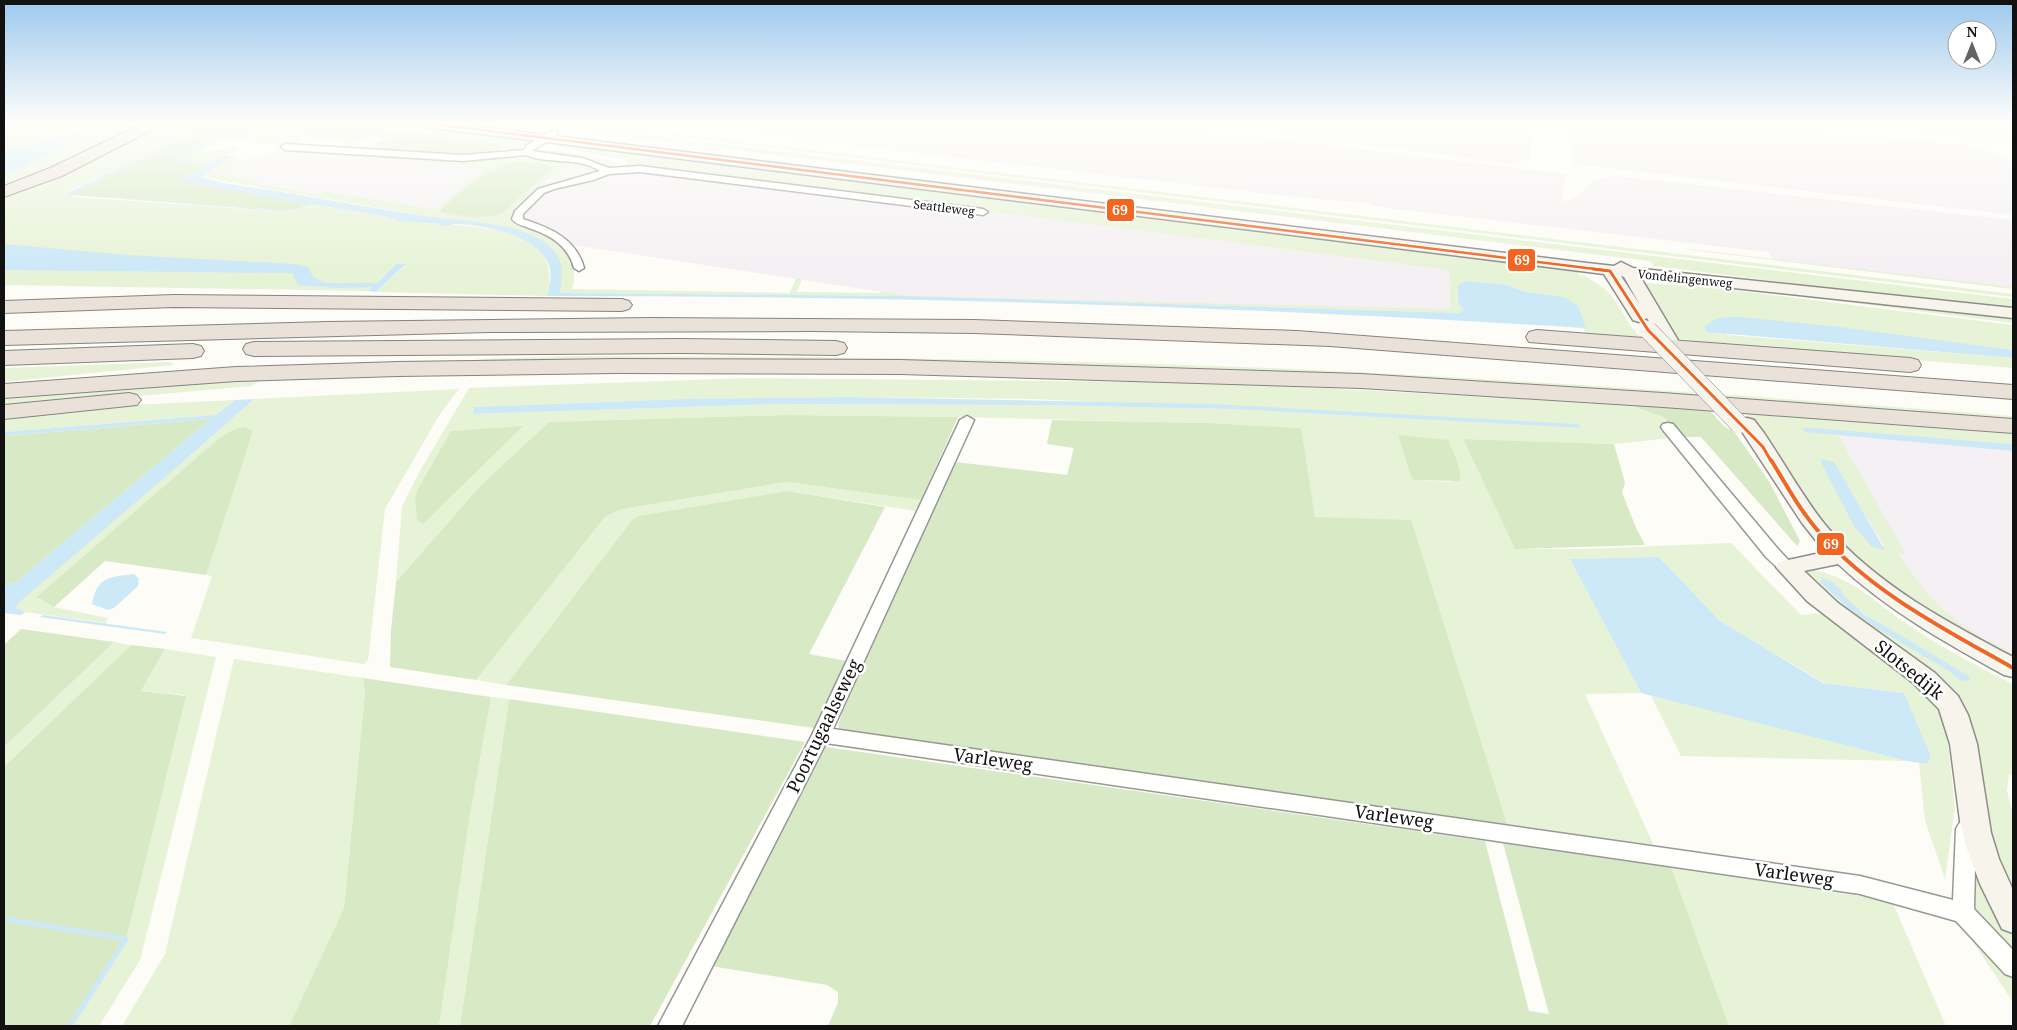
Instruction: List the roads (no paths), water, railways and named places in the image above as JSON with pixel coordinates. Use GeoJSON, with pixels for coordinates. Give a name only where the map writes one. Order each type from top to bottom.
{"type":"FeatureCollection","features":[{"type":"Feature","properties":{"kind":"highway"},"geometry":{"type":"LineString","coordinates":[[12,189],[58,171]]}},
{"type":"Feature","properties":{"kind":"highway"},"geometry":{"type":"LineString","coordinates":[[4,290],[280,296],[355,301]]}},
{"type":"Feature","properties":{"kind":"highway"},"geometry":{"type":"LineString","coordinates":[[6,321],[174,301],[355,301],[875,310],[1240,321],[1575,339],[2013,373]]}},
{"type":"Feature","properties":{"kind":"highway"},"geometry":{"type":"LineString","coordinates":[[6,321],[405,326],[587,324],[842,325],[1131,331],[1303,338],[2013,392]]}},
{"type":"Feature","properties":{"kind":"highway"},"geometry":{"type":"LineString","coordinates":[[4,345],[612,331],[836,333],[1017,336],[1612,361]]}},
{"type":"Feature","properties":{"kind":"highway"},"geometry":{"type":"LineString","coordinates":[[4,358],[297,348],[682,346],[1025,352],[1284,361],[1580,375],[2013,406]]}},
{"type":"Feature","properties":{"kind":"highway"},"geometry":{"type":"LineString","coordinates":[[4,389],[138,372],[250,363],[433,354],[682,346]]}},
{"type":"Feature","properties":{"kind":"highway"},"geometry":{"type":"LineString","coordinates":[[4,389],[236,374],[398,369],[617,366],[900,367],[1362,381],[1663,400],[2013,426]]}},
{"type":"Feature","properties":{"kind":"highway"},"geometry":{"type":"LineString","coordinates":[[4,412],[143,399],[330,388],[900,367]]}},
{"type":"Feature","properties":{"kind":"main road","name":"Vondelingenweg"},"geometry":{"type":"LineString","coordinates":[[830,171],[1623,273],[1992,311]]}},
{"type":"Feature","properties":{"kind":"main road","name":"Vondelingenweg"},"geometry":{"type":"LineString","coordinates":[[1623,273],[2013,314]]}},
{"type":"Feature","properties":{"kind":"main road"},"geometry":{"type":"LineString","coordinates":[[1623,273],[1660,334],[1763,447],[1794,498],[1819,532],[1842,556],[1881,587],[1927,619],[2013,668]]}},
{"type":"Feature","properties":{"kind":"main road"},"geometry":{"type":"LineString","coordinates":[[1623,273],[1660,334],[1743,424]]}},
{"type":"Feature","properties":{"kind":"main road"},"geometry":{"type":"LineString","coordinates":[[1787,567],[1842,556]]}},
{"type":"Feature","properties":{"kind":"main road","name":"Slotsedijk"},"geometry":{"type":"LineString","coordinates":[[1787,567],[1795,578],[1841,618],[1894,654],[1936,688],[1950,704],[1963,739],[1974,822],[1984,856],[2013,919]]}},
{"type":"Feature","properties":{"kind":"street","name":"Seattleweg"},"geometry":{"type":"LineString","coordinates":[[579,268],[574,250],[553,234],[519,221],[517,216],[545,189],[590,178],[607,171]]}},
{"type":"Feature","properties":{"kind":"street","name":"Seattleweg"},"geometry":{"type":"LineString","coordinates":[[656,171],[983,212]]}},
{"type":"Feature","properties":{"kind":"street","name":"Poortugaalseweg"},"geometry":{"type":"LineString","coordinates":[[670,1026],[821,735],[967,420]]}},
{"type":"Feature","properties":{"kind":"street","name":"Slotsedijk"},"geometry":{"type":"LineString","coordinates":[[1668,427],[1772,553],[1787,567]]}},
{"type":"Feature","properties":{"kind":"street","name":"Varleweg"},"geometry":{"type":"LineString","coordinates":[[821,735],[1860,885],[1963,913]]}},
{"type":"Feature","properties":{"kind":"street"},"geometry":{"type":"LineString","coordinates":[[1974,822],[1966,829],[1963,913],[2013,966]]}},
{"type":"Feature","properties":{"kind":"water"},"geometry":{"type":"Polygon","coordinates":[[[4,171],[16,171],[4,175],[4,171]]]}},
{"type":"Feature","properties":{"kind":"water"},"geometry":{"type":"Polygon","coordinates":[[[113,171],[118,171],[75,193],[84,196],[281,210],[297,209],[279,211],[70,195],[70,192],[113,171]]]}},
{"type":"Feature","properties":{"kind":"water"},"geometry":{"type":"Polygon","coordinates":[[[197,171],[211,171],[201,177],[229,184],[511,228],[542,240],[557,255],[561,265],[560,293],[909,296],[1460,313],[1464,310],[1458,303],[1458,285],[1466,281],[1508,285],[1526,292],[1564,297],[1578,306],[1586,327],[1195,308],[936,300],[547,296],[551,272],[545,258],[537,248],[512,235],[484,227],[459,224],[440,226],[441,224],[400,221],[388,217],[311,204],[297,209],[307,204],[180,181],[197,171]]]}},
{"type":"Feature","properties":{"kind":"water"},"geometry":{"type":"Polygon","coordinates":[[[4,244],[128,255],[294,264],[308,267],[313,277],[325,283],[377,283],[396,264],[406,264],[376,292],[368,291],[372,287],[336,288],[298,285],[292,273],[4,270],[4,244]]]}},
{"type":"Feature","properties":{"kind":"water"},"geometry":{"type":"Polygon","coordinates":[[[1726,317],[1840,327],[2013,350],[2013,358],[1707,332],[1704,327],[1715,319],[1726,317]]]}},
{"type":"Feature","properties":{"kind":"water"},"geometry":{"type":"Polygon","coordinates":[[[850,397],[1211,404],[1578,424],[1581,428],[1230,409],[1034,405],[776,404],[473,414],[474,407],[683,399],[850,397]]]}},
{"type":"Feature","properties":{"kind":"water"},"geometry":{"type":"Polygon","coordinates":[[[254,399],[18,603],[16,608],[25,612],[21,615],[4,613],[4,585],[16,582],[211,419],[4,436],[4,432],[216,415],[236,400],[254,399]]]}},
{"type":"Feature","properties":{"kind":"water"},"geometry":{"type":"Polygon","coordinates":[[[1801,428],[2013,444],[2013,451],[1805,432],[1801,428]]]}},
{"type":"Feature","properties":{"kind":"water"},"geometry":{"type":"Polygon","coordinates":[[[1819,459],[1834,462],[1885,550],[1872,547],[1854,526],[1819,459]]]}},
{"type":"Feature","properties":{"kind":"water"},"geometry":{"type":"Polygon","coordinates":[[[1659,557],[1720,621],[1823,683],[1904,693],[1931,757],[1927,764],[1907,761],[1641,693],[1570,559],[1659,557]]]}},
{"type":"Feature","properties":{"kind":"water"},"geometry":{"type":"Polygon","coordinates":[[[134,574],[139,579],[138,586],[114,608],[108,610],[92,604],[97,588],[101,583],[118,576],[134,574]]]}},
{"type":"Feature","properties":{"kind":"water"},"geometry":{"type":"Polygon","coordinates":[[[1821,577],[1832,582],[1864,614],[1970,677],[1969,681],[1959,680],[1949,671],[1875,627],[1847,607],[1820,582],[1821,577]]]}},
{"type":"Feature","properties":{"kind":"water"},"geometry":{"type":"Polygon","coordinates":[[[43,615],[167,632],[165,634],[40,617],[43,615]]]}},
{"type":"Feature","properties":{"kind":"waterway"},"geometry":{"type":"LineString","coordinates":[[4,919],[126,939],[70,1026]]}}]}
